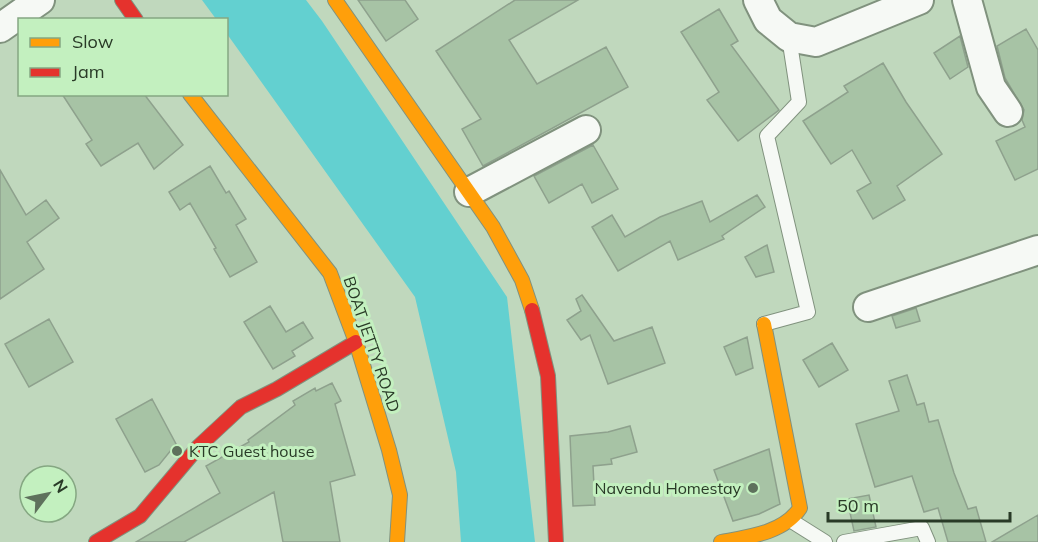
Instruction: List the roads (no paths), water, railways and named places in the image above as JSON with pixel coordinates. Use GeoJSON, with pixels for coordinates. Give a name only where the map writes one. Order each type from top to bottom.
{"type":"FeatureCollection","features":[{"type":"Feature","properties":{"kind":"main road"},"geometry":{"type":"LineString","coordinates":[[122,0],[135,18]]}},
{"type":"Feature","properties":{"kind":"main road"},"geometry":{"type":"LineString","coordinates":[[335,0],[493,227],[522,280],[535,320],[548,376],[556,542]]}},
{"type":"Feature","properties":{"kind":"main road","name":"BOAT JETTY ROAD"},"geometry":{"type":"LineString","coordinates":[[192,96],[330,273],[356,342],[389,450],[400,495],[397,542]]}},
{"type":"Feature","properties":{"kind":"main road"},"geometry":{"type":"LineString","coordinates":[[721,542],[757,535],[790,520],[798,514],[800,508],[764,324]]}},
{"type":"Feature","properties":{"kind":"main road"},"geometry":{"type":"LineString","coordinates":[[96,542],[140,516],[199,446],[242,407],[356,342]]}},
{"type":"Feature","properties":{"kind":"street"},"geometry":{"type":"LineString","coordinates":[[0,28],[40,0]]}},
{"type":"Feature","properties":{"kind":"street"},"geometry":{"type":"LineString","coordinates":[[758,0],[768,20],[789,37],[816,42],[919,0]]}},
{"type":"Feature","properties":{"kind":"street"},"geometry":{"type":"LineString","coordinates":[[967,0],[991,87],[1008,112]]}},
{"type":"Feature","properties":{"kind":"street"},"geometry":{"type":"LineString","coordinates":[[468,192],[586,130]]}},
{"type":"Feature","properties":{"kind":"street"},"geometry":{"type":"LineString","coordinates":[[868,307],[1038,250]]}},
{"type":"Feature","properties":{"kind":"lane"},"geometry":{"type":"LineString","coordinates":[[764,324],[808,312],[767,136],[799,102],[789,37]]}},
{"type":"Feature","properties":{"kind":"lane"},"geometry":{"type":"LineString","coordinates":[[790,520],[825,542]]}},
{"type":"Feature","properties":{"kind":"lane"},"geometry":{"type":"LineString","coordinates":[[844,542],[921,528],[928,542]]}},
{"type":"Feature","properties":{"kind":"water"},"geometry":{"type":"Polygon","coordinates":[[[202,0],[306,0],[507,297],[535,542],[461,542],[456,472],[415,297],[228,35],[228,18],[215,18],[202,0]]]}},
{"type":"Feature","properties":{"kind":"place","name":"KTC Guest house"},"geometry":{"type":"Point","coordinates":[177,451]}},
{"type":"Feature","properties":{"kind":"place","name":"Navendu Homestay"},"geometry":{"type":"Point","coordinates":[753,488]}}]}
